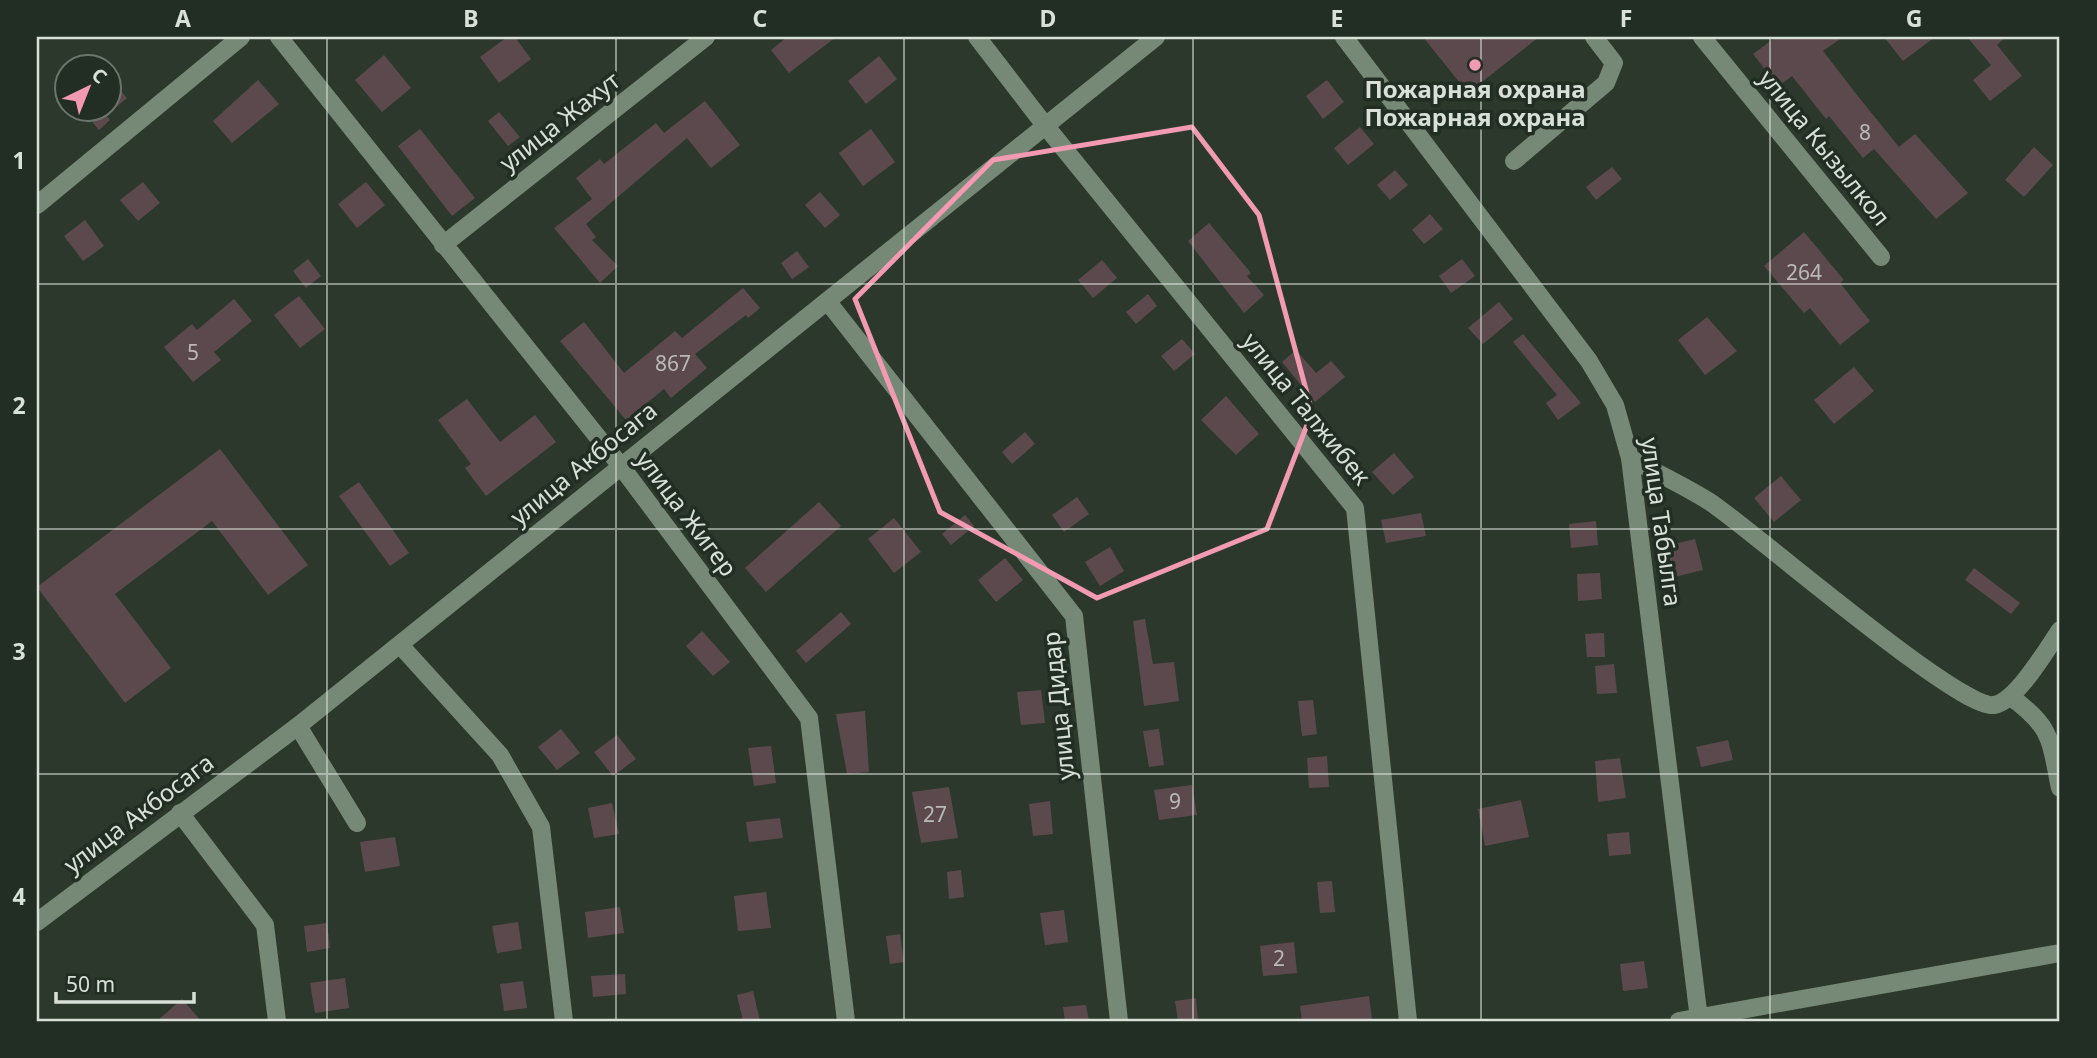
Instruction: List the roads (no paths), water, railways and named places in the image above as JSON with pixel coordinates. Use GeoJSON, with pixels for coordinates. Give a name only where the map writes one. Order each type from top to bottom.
{"type":"FeatureCollection","features":[{"type":"Feature","properties":{"kind":"street"},"geometry":{"type":"LineString","coordinates":[[37,205],[241,37]]}},
{"type":"Feature","properties":{"kind":"street","name":"улица Жигер"},"geometry":{"type":"LineString","coordinates":[[279,37],[620,465],[809,718],[846,1021]]}},
{"type":"Feature","properties":{"kind":"street","name":"улица Жахут"},"geometry":{"type":"LineString","coordinates":[[443,246],[706,37]]}},
{"type":"Feature","properties":{"kind":"street","name":"улица Талжибек"},"geometry":{"type":"LineString","coordinates":[[977,37],[1044,124],[1355,508],[1408,1021]]}},
{"type":"Feature","properties":{"kind":"street","name":"улица Акбосага"},"geometry":{"type":"LineString","coordinates":[[37,922],[298,726],[620,465],[828,302],[1044,124],[1156,37]]}},
{"type":"Feature","properties":{"kind":"street","name":"улица Табылга"},"geometry":{"type":"LineString","coordinates":[[1344,37],[1589,361],[1615,405],[1630,458],[1699,1019]]}},
{"type":"Feature","properties":{"kind":"street"},"geometry":{"type":"LineString","coordinates":[[1514,161],[1606,83],[1614,63],[1594,37]]}},
{"type":"Feature","properties":{"kind":"street","name":"улица Кызылкол"},"geometry":{"type":"LineString","coordinates":[[1702,37],[1881,257]]}},
{"type":"Feature","properties":{"kind":"street","name":"улица Дидар"},"geometry":{"type":"LineString","coordinates":[[828,302],[1074,616],[1119,1021]]}},
{"type":"Feature","properties":{"kind":"street"},"geometry":{"type":"LineString","coordinates":[[1630,458],[1710,502],[1929,672],[1982,705],[1997,705],[2011,697],[2060,630]]}},
{"type":"Feature","properties":{"kind":"street"},"geometry":{"type":"LineString","coordinates":[[400,645],[500,755],[541,827],[564,1021]]}},
{"type":"Feature","properties":{"kind":"street"},"geometry":{"type":"LineString","coordinates":[[2011,697],[2036,715],[2052,739],[2060,788]]}},
{"type":"Feature","properties":{"kind":"street"},"geometry":{"type":"LineString","coordinates":[[298,726],[357,822]]}},
{"type":"Feature","properties":{"kind":"street"},"geometry":{"type":"LineString","coordinates":[[180,813],[265,925],[277,1021]]}},
{"type":"Feature","properties":{"kind":"street"},"geometry":{"type":"LineString","coordinates":[[1679,1021],[2060,953]]}},
{"type":"Feature","properties":{"kind":"place","name":"Пожарная охрана Пожарная охрана"},"geometry":{"type":"Point","coordinates":[1475,65]}}]}
